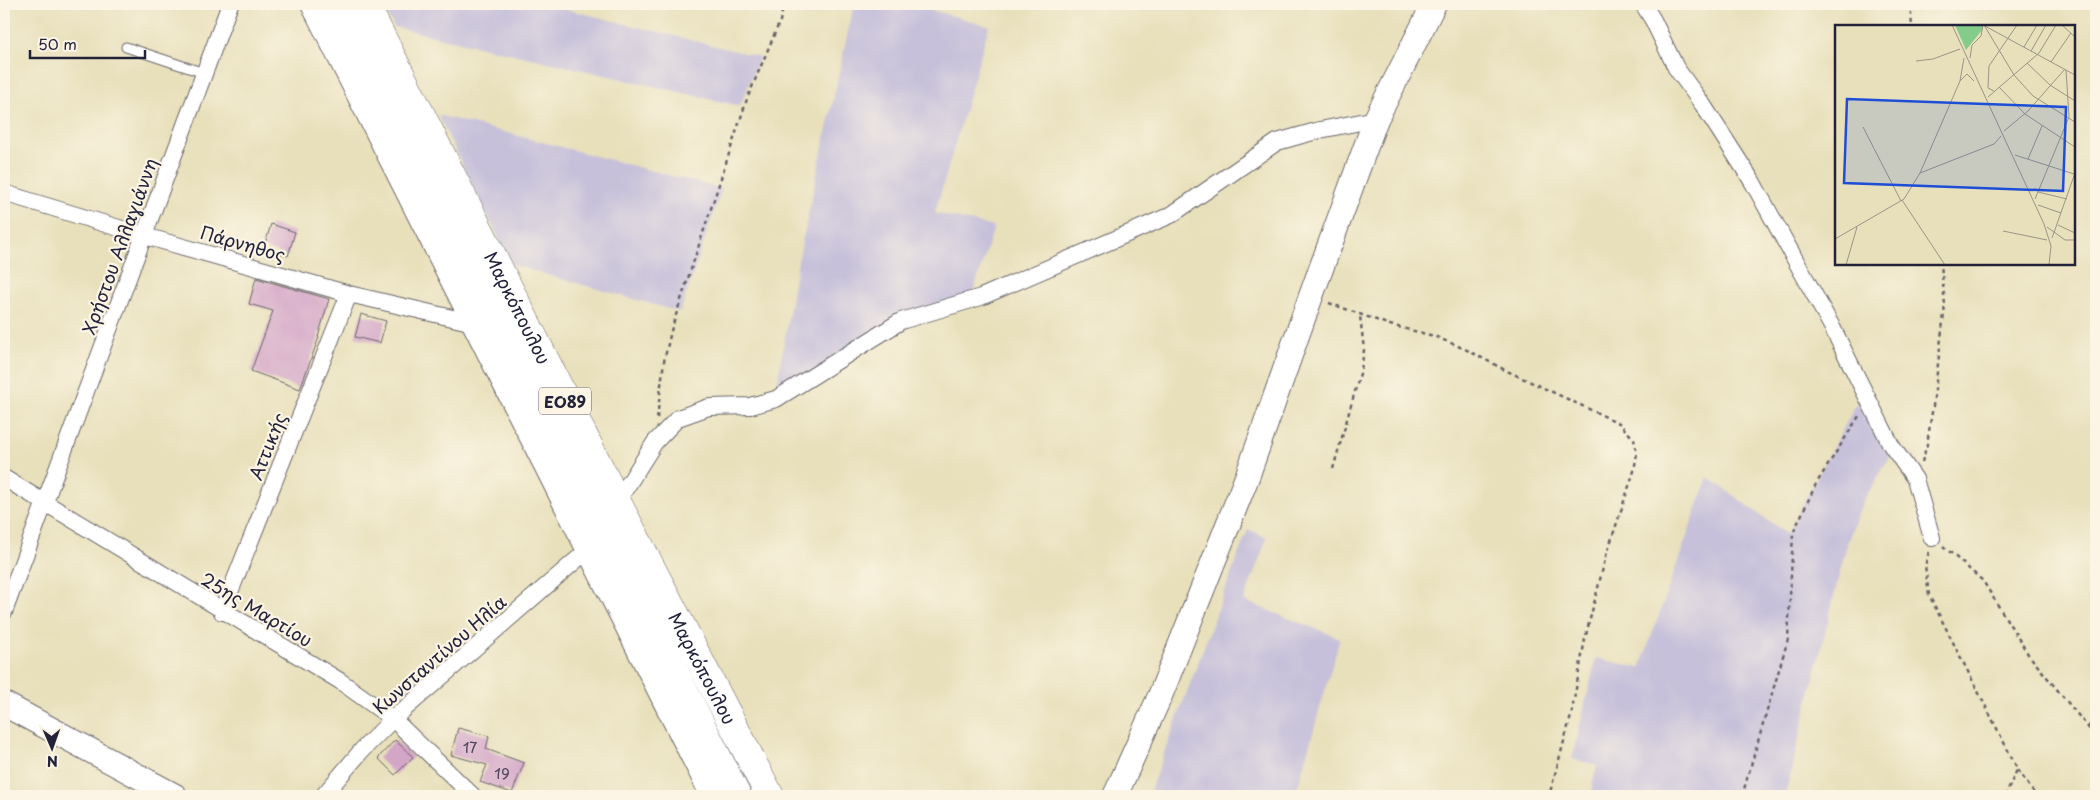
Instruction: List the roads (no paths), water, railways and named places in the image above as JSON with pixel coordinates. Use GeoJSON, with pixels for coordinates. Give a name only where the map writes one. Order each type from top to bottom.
{"type":"FeatureCollection","features":[{"type":"Feature","properties":{"kind":"highway","name":"Μαρκόπουλου"},"geometry":{"type":"LineString","coordinates":[[337,4],[737,796]]}},
{"type":"Feature","properties":{"kind":"highway","name":"Μαρκόπουλου"},"geometry":{"type":"LineString","coordinates":[[365,4],[617,502],[770,796]]}},
{"type":"Feature","properties":{"kind":"street","name":"Χρήστου Αλλαγιάννη"},"geometry":{"type":"LineString","coordinates":[[4,612],[230,4]]}},
{"type":"Feature","properties":{"kind":"street"},"geometry":{"type":"LineString","coordinates":[[313,4],[713,796]]}},
{"type":"Feature","properties":{"kind":"street"},"geometry":{"type":"LineString","coordinates":[[1115,796],[1160,696],[1247,477],[1376,119],[1434,4]]}},
{"type":"Feature","properties":{"kind":"street"},"geometry":{"type":"LineString","coordinates":[[1643,4],[1653,20],[1676,68],[1704,105],[1752,181],[1831,325],[1891,444],[1915,479],[1932,538]]}},
{"type":"Feature","properties":{"kind":"street"},"geometry":{"type":"LineString","coordinates":[[617,502],[656,442],[678,418],[709,407],[750,406],[776,399],[900,321],[981,297],[1171,215],[1277,142],[1320,130],[1376,119]]}},
{"type":"Feature","properties":{"kind":"street","name":"Πάρνηθος"},"geometry":{"type":"LineString","coordinates":[[4,193],[145,236],[349,294],[474,323]]}},
{"type":"Feature","properties":{"kind":"street","name":"Αττικής"},"geometry":{"type":"LineString","coordinates":[[222,612],[349,294]]}},
{"type":"Feature","properties":{"kind":"street","name":"25ης Μαρτίου"},"geometry":{"type":"LineString","coordinates":[[4,478],[222,612],[340,681],[393,719],[473,796]]}},
{"type":"Feature","properties":{"kind":"street","name":"Κωνσταντίνου Ηλία"},"geometry":{"type":"LineString","coordinates":[[324,796],[362,750],[393,719],[589,549]]}},
{"type":"Feature","properties":{"kind":"street"},"geometry":{"type":"LineString","coordinates":[[4,704],[175,796]]}},
{"type":"Feature","properties":{"kind":"lane"},"geometry":{"type":"LineString","coordinates":[[126,47],[204,73]]}}]}
